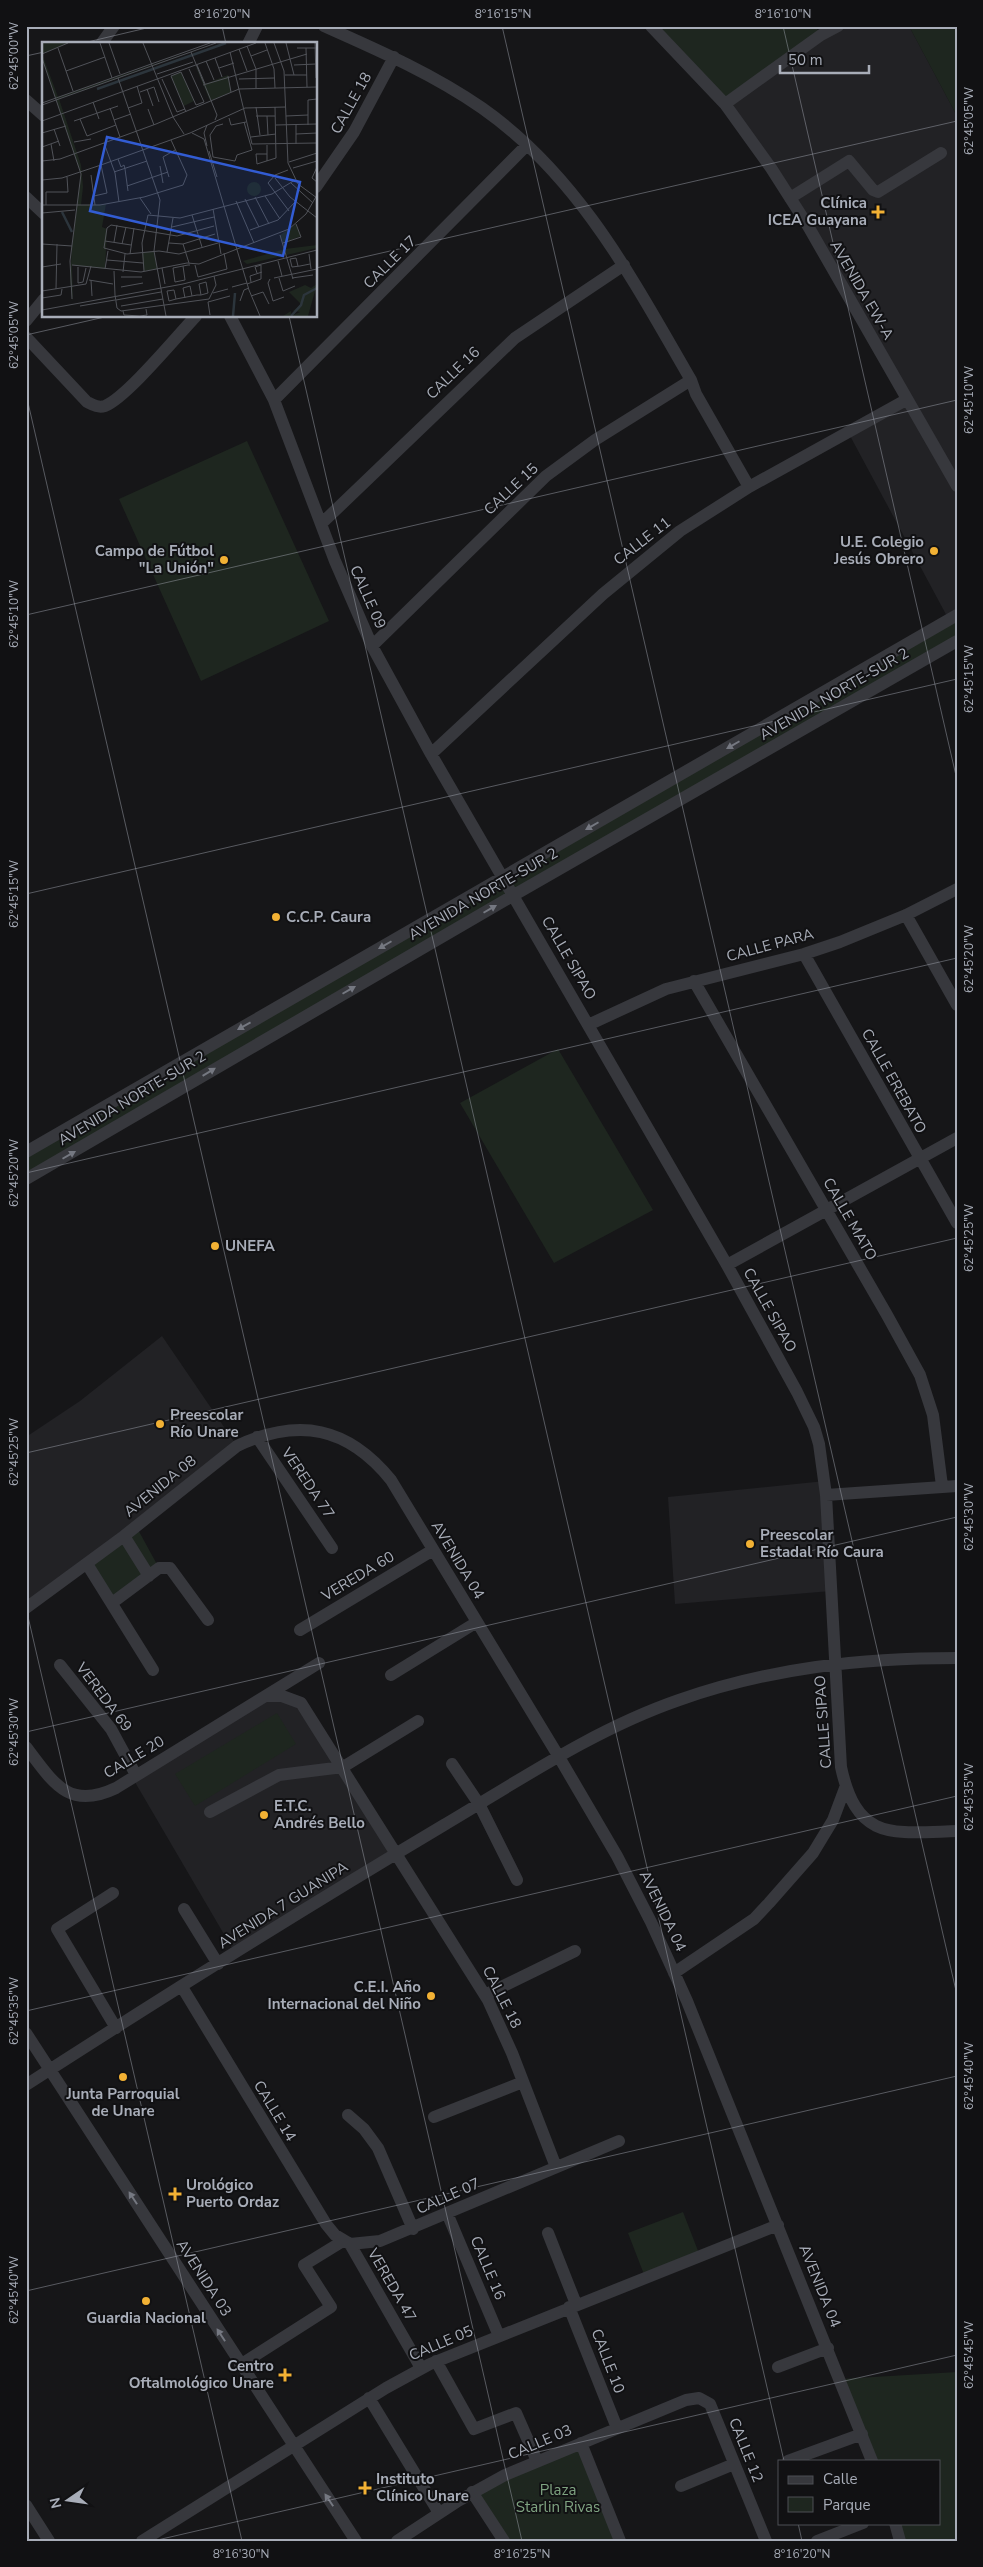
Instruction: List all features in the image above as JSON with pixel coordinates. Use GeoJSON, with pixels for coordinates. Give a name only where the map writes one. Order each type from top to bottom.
{"type":"FeatureCollection","features":[{"type":"Feature","properties":{"kind":"street"},"geometry":{"type":"LineString","coordinates":[[102,42],[114,26]]}},
{"type":"Feature","properties":{"kind":"street"},"geometry":{"type":"LineString","coordinates":[[249,42],[257,26]]}},
{"type":"Feature","properties":{"kind":"street"},"geometry":{"type":"LineString","coordinates":[[324,26],[394,57],[482,109],[526,146],[569,189],[624,265],[691,380],[696,394],[749,487]]}},
{"type":"Feature","properties":{"kind":"street","name":"AVENIDA EW-A"},"geometry":{"type":"LineString","coordinates":[[651,26],[725,104],[790,198],[957,486]]}},
{"type":"Feature","properties":{"kind":"street"},"geometry":{"type":"LineString","coordinates":[[725,104],[818,31],[838,26]]}},
{"type":"Feature","properties":{"kind":"street","name":"CALLE 18"},"geometry":{"type":"LineString","coordinates":[[318,184],[339,157],[354,132],[394,57]]}},
{"type":"Feature","properties":{"kind":"street"},"geometry":{"type":"LineString","coordinates":[[26,100],[42,114]]}},
{"type":"Feature","properties":{"kind":"street","name":"CALLE 17"},"geometry":{"type":"LineString","coordinates":[[274,400],[526,146]]}},
{"type":"Feature","properties":{"kind":"street"},"geometry":{"type":"LineString","coordinates":[[790,198],[849,161],[873,190],[878,192],[941,153]]}},
{"type":"Feature","properties":{"kind":"street"},"geometry":{"type":"LineString","coordinates":[[26,197],[42,212]]}},
{"type":"Feature","properties":{"kind":"street","name":"CALLE 16"},"geometry":{"type":"LineString","coordinates":[[321,524],[509,343],[624,265]]}},
{"type":"Feature","properties":{"kind":"street"},"geometry":{"type":"LineString","coordinates":[[26,322],[42,302]]}},
{"type":"Feature","properties":{"kind":"street"},"geometry":{"type":"LineString","coordinates":[[26,337],[28,342],[87,402],[96,407],[104,406],[124,392],[194,318]]}},
{"type":"Feature","properties":{"kind":"street","name":"CALLE 09"},"geometry":{"type":"LineString","coordinates":[[231,318],[274,400],[321,524],[372,646],[431,754],[504,878]]}},
{"type":"Feature","properties":{"kind":"street","name":"CALLE 15"},"geometry":{"type":"LineString","coordinates":[[372,646],[546,476],[595,440],[691,380]]}},
{"type":"Feature","properties":{"kind":"street","name":"CALLE 11"},"geometry":{"type":"LineString","coordinates":[[431,754],[628,572],[680,531],[749,487],[906,400]]}},
{"type":"Feature","properties":{"kind":"street","name":"AVENIDA NORTE-SUR 2"},"geometry":{"type":"LineString","coordinates":[[26,1152],[957,615]]}},
{"type":"Feature","properties":{"kind":"street","name":"AVENIDA NORTE-SUR 2"},"geometry":{"type":"LineString","coordinates":[[26,1179],[514,895],[957,641]]}},
{"type":"Feature","properties":{"kind":"street","name":"CALLE SIPAO"},"geometry":{"type":"LineString","coordinates":[[504,878],[727,1265],[814,1427],[823,1463],[826,1495],[839,1752],[845,1788],[853,1806],[866,1820],[881,1829],[902,1832],[957,1831]]}},
{"type":"Feature","properties":{"kind":"street","name":"CALLE PARA"},"geometry":{"type":"LineString","coordinates":[[588,1025],[636,1001],[694,981],[804,954],[906,915],[957,889]]}},
{"type":"Feature","properties":{"kind":"street"},"geometry":{"type":"LineString","coordinates":[[906,915],[957,1005]]}},
{"type":"Feature","properties":{"kind":"street","name":"CALLE EREBATO"},"geometry":{"type":"LineString","coordinates":[[804,954],[957,1223]]}},
{"type":"Feature","properties":{"kind":"street","name":"CALLE MATO"},"geometry":{"type":"LineString","coordinates":[[694,981],[920,1375],[933,1415],[942,1486]]}},
{"type":"Feature","properties":{"kind":"street"},"geometry":{"type":"LineString","coordinates":[[727,1265],[957,1138]]}},
{"type":"Feature","properties":{"kind":"street","name":"AVENIDA 08"},"geometry":{"type":"LineString","coordinates":[[26,1608],[124,1536],[237,1446],[257,1437],[294,1428],[329,1434]]}},
{"type":"Feature","properties":{"kind":"street","name":"AVENIDA 04"},"geometry":{"type":"LineString","coordinates":[[329,1434],[346,1440],[376,1462],[391,1480],[559,1757],[629,1879],[674,1973],[828,2348],[872,2460]]}},
{"type":"Feature","properties":{"kind":"street","name":"VEREDA 77"},"geometry":{"type":"LineString","coordinates":[[257,1437],[332,1548]]}},
{"type":"Feature","properties":{"kind":"street"},"geometry":{"type":"LineString","coordinates":[[826,1495],[957,1486]]}},
{"type":"Feature","properties":{"kind":"street"},"geometry":{"type":"LineString","coordinates":[[124,1536],[149,1576]]}},
{"type":"Feature","properties":{"kind":"street","name":"VEREDA 60"},"geometry":{"type":"LineString","coordinates":[[300,1630],[433,1550]]}},
{"type":"Feature","properties":{"kind":"street"},"geometry":{"type":"LineString","coordinates":[[87,1564],[153,1670]]}},
{"type":"Feature","properties":{"kind":"street"},"geometry":{"type":"LineString","coordinates":[[112,1603],[159,1568],[170,1568],[208,1620]]}},
{"type":"Feature","properties":{"kind":"street"},"geometry":{"type":"LineString","coordinates":[[391,1675],[477,1622]]}},
{"type":"Feature","properties":{"kind":"street","name":"AVENIDA 7 GUANIPA"},"geometry":{"type":"LineString","coordinates":[[26,2085],[397,1853],[559,1757],[624,1724],[677,1700],[745,1681],[835,1663],[875,1659],[957,1658]]}},
{"type":"Feature","properties":{"kind":"street","name":"CALLE 20"},"geometry":{"type":"LineString","coordinates":[[26,1747],[62,1790],[74,1796],[85,1798],[104,1794],[319,1664]]}},
{"type":"Feature","properties":{"kind":"street","name":"VEREDA 69"},"geometry":{"type":"LineString","coordinates":[[60,1665],[111,1729],[136,1775]]}},
{"type":"Feature","properties":{"kind":"street"},"geometry":{"type":"LineString","coordinates":[[267,1696],[282,1696],[301,1703],[397,1853]]}},
{"type":"Feature","properties":{"kind":"street"},"geometry":{"type":"LineString","coordinates":[[210,1812],[279,1775],[343,1767],[418,1721]]}},
{"type":"Feature","properties":{"kind":"street"},"geometry":{"type":"LineString","coordinates":[[452,1764],[479,1804],[517,1880]]}},
{"type":"Feature","properties":{"kind":"street"},"geometry":{"type":"LineString","coordinates":[[674,1973],[754,1919],[769,1904],[813,1853],[833,1820],[845,1788]]}},
{"type":"Feature","properties":{"kind":"street","name":"CALLE 18"},"geometry":{"type":"LineString","coordinates":[[397,1853],[485,1995],[523,2082],[556,2167]]}},
{"type":"Feature","properties":{"kind":"street"},"geometry":{"type":"LineString","coordinates":[[113,1893],[57,1929],[116,2028]]}},
{"type":"Feature","properties":{"kind":"street"},"geometry":{"type":"LineString","coordinates":[[184,1909],[218,1964]]}},
{"type":"Feature","properties":{"kind":"street"},"geometry":{"type":"LineString","coordinates":[[485,1995],[576,1951]]}},
{"type":"Feature","properties":{"kind":"street","name":"CALLE 14"},"geometry":{"type":"LineString","coordinates":[[182,1987],[291,2170],[326,2224],[347,2243]]}},
{"type":"Feature","properties":{"kind":"street","name":"AVENIDA 03"},"geometry":{"type":"LineString","coordinates":[[26,2033],[356,2541]]}},
{"type":"Feature","properties":{"kind":"street"},"geometry":{"type":"LineString","coordinates":[[434,2117],[523,2082]]}},
{"type":"Feature","properties":{"kind":"street"},"geometry":{"type":"LineString","coordinates":[[348,2115],[378,2148],[413,2229]]}},
{"type":"Feature","properties":{"kind":"street","name":"CALLE 07"},"geometry":{"type":"LineString","coordinates":[[347,2243],[370,2244],[413,2229],[619,2141]]}},
{"type":"Feature","properties":{"kind":"street","name":"CALLE 16"},"geometry":{"type":"LineString","coordinates":[[447,2214],[499,2336]]}},
{"type":"Feature","properties":{"kind":"street","name":"CALLE 05"},"geometry":{"type":"LineString","coordinates":[[142,2541],[369,2398],[421,2368],[572,2305],[778,2225]]}},
{"type":"Feature","properties":{"kind":"street","name":"CALLE 10"},"geometry":{"type":"LineString","coordinates":[[548,2233],[617,2428]]}},
{"type":"Feature","properties":{"kind":"street"},"geometry":{"type":"LineString","coordinates":[[240,2365],[331,2307],[304,2265],[347,2243]]}},
{"type":"Feature","properties":{"kind":"street","name":"VEREDA 47"},"geometry":{"type":"LineString","coordinates":[[347,2243],[421,2368]]}},
{"type":"Feature","properties":{"kind":"street"},"geometry":{"type":"LineString","coordinates":[[778,2367],[828,2348]]}},
{"type":"Feature","properties":{"kind":"street"},"geometry":{"type":"LineString","coordinates":[[436,2361],[474,2430],[516,2413],[537,2461]]}},
{"type":"Feature","properties":{"kind":"street"},"geometry":{"type":"LineString","coordinates":[[369,2398],[439,2513]]}},
{"type":"Feature","properties":{"kind":"street","name":"CALLE 03"},"geometry":{"type":"LineString","coordinates":[[397,2541],[472,2492],[537,2461],[686,2400],[699,2398],[706,2400]]}},
{"type":"Feature","properties":{"kind":"street","name":"CALLE 12"},"geometry":{"type":"LineString","coordinates":[[706,2400],[710,2404],[766,2541]]}},
{"type":"Feature","properties":{"kind":"street"},"geometry":{"type":"LineString","coordinates":[[791,2460],[862,2434]]}},
{"type":"Feature","properties":{"kind":"street"},"geometry":{"type":"LineString","coordinates":[[581,2443],[620,2541]]}},
{"type":"Feature","properties":{"kind":"street"},"geometry":{"type":"LineString","coordinates":[[681,2486],[734,2464]]}},
{"type":"Feature","properties":{"kind":"street"},"geometry":{"type":"LineString","coordinates":[[472,2492],[504,2541]]}},
{"type":"Feature","properties":{"kind":"street"},"geometry":{"type":"LineString","coordinates":[[26,2505],[48,2541]]}},
{"type":"Feature","properties":{"kind":"street"},"geometry":{"type":"LineString","coordinates":[[817,2541],[860,2524]]}},
{"type":"Feature","properties":{"kind":"street"},"geometry":{"type":"LineString","coordinates":[[895,2524],[900,2541]]}},
{"type":"Feature","properties":{"kind":"shaded area","name":"Clínica ICEA Guayana"},"geometry":{"type":"Polygon","coordinates":[[[838,26],[909,26],[957,116],[957,615],[949,620],[848,432],[905,400],[808,226],[725,104],[838,26]]]}},
{"type":"Feature","properties":{"kind":"shaded area"},"geometry":{"type":"Polygon","coordinates":[[[162,1336],[237,1446],[26,1605],[26,1437],[80,1401],[162,1336]]]}},
{"type":"Feature","properties":{"kind":"shaded area","name":"Preescolar Estadal Río Caura"},"geometry":{"type":"Polygon","coordinates":[[[825,1481],[831,1591],[675,1604],[668,1497],[825,1481]]]}},
{"type":"Feature","properties":{"kind":"shaded area","name":"E.T.C. Andrés Bello"},"geometry":{"type":"Polygon","coordinates":[[[267,1696],[290,1698],[397,1853],[235,1953],[132,1777],[267,1696]]]}},
{"type":"Feature","properties":{"kind":"green space"},"geometry":{"type":"Polygon","coordinates":[[[651,26],[815,26],[821,35],[725,104],[651,26]]]}},
{"type":"Feature","properties":{"kind":"green space"},"geometry":{"type":"Polygon","coordinates":[[[909,26],[957,26],[957,116],[909,26]]]}},
{"type":"Feature","properties":{"kind":"green space","name":"Campo de Fútbol \"La Unión\""},"geometry":{"type":"Polygon","coordinates":[[[247,441],[329,621],[201,681],[119,499],[247,441]]]}},
{"type":"Feature","properties":{"kind":"green space"},"geometry":{"type":"Polygon","coordinates":[[[957,615],[957,641],[26,1179],[26,1152],[957,615]]]}},
{"type":"Feature","properties":{"kind":"green space"},"geometry":{"type":"Polygon","coordinates":[[[558,1049],[653,1210],[554,1263],[460,1103],[558,1049]]]}},
{"type":"Feature","properties":{"kind":"green space"},"geometry":{"type":"Polygon","coordinates":[[[136,1526],[159,1568],[112,1603],[87,1564],[136,1526]]]}},
{"type":"Feature","properties":{"kind":"green space"},"geometry":{"type":"Polygon","coordinates":[[[277,1713],[296,1744],[195,1806],[175,1774],[277,1713]]]}},
{"type":"Feature","properties":{"kind":"green space"},"geometry":{"type":"Polygon","coordinates":[[[683,2212],[700,2256],[645,2277],[628,2233],[683,2212]]]}},
{"type":"Feature","properties":{"kind":"green space"},"geometry":{"type":"Polygon","coordinates":[[[957,2372],[957,2541],[900,2541],[895,2524],[940,2524],[940,2460],[872,2460],[840,2379],[957,2372]]]}},
{"type":"Feature","properties":{"kind":"green space","name":"Plaza Starlin Rivas"},"geometry":{"type":"Polygon","coordinates":[[[581,2443],[620,2541],[504,2541],[472,2492],[581,2443]]]}},
{"type":"Feature","properties":{"kind":"place","name":"Clínica ICEA Guayana"},"geometry":{"type":"Point","coordinates":[878,212]}},
{"type":"Feature","properties":{"kind":"place","name":"U.E. Colegio Jesús Obrero"},"geometry":{"type":"Point","coordinates":[934,551]}},
{"type":"Feature","properties":{"kind":"place","name":"Campo de Fútbol \"La Unión\""},"geometry":{"type":"Point","coordinates":[224,560]}},
{"type":"Feature","properties":{"kind":"place","name":"C.C.P. Caura"},"geometry":{"type":"Point","coordinates":[276,917]}},
{"type":"Feature","properties":{"kind":"place","name":"UNEFA"},"geometry":{"type":"Point","coordinates":[215,1246]}},
{"type":"Feature","properties":{"kind":"place","name":"Preescolar Río Unare"},"geometry":{"type":"Point","coordinates":[160,1424]}},
{"type":"Feature","properties":{"kind":"place","name":"Preescolar Estadal Río Caura"},"geometry":{"type":"Point","coordinates":[750,1544]}},
{"type":"Feature","properties":{"kind":"place","name":"E.T.C. Andrés Bello"},"geometry":{"type":"Point","coordinates":[264,1815]}},
{"type":"Feature","properties":{"kind":"place","name":"C.E.I. Año Internacional del Niño"},"geometry":{"type":"Point","coordinates":[431,1996]}},
{"type":"Feature","properties":{"kind":"place","name":"Junta Parroquial de Unare"},"geometry":{"type":"Point","coordinates":[123,2077]}},
{"type":"Feature","properties":{"kind":"place","name":"Urológico Puerto Ordaz"},"geometry":{"type":"Point","coordinates":[175,2194]}},
{"type":"Feature","properties":{"kind":"place","name":"Guardia Nacional"},"geometry":{"type":"Point","coordinates":[146,2301]}},
{"type":"Feature","properties":{"kind":"place","name":"Centro Oftalmológico Unare"},"geometry":{"type":"Point","coordinates":[285,2375]}},
{"type":"Feature","properties":{"kind":"place","name":"Instituto Clínico Unare"},"geometry":{"type":"Point","coordinates":[365,2488]}}]}
